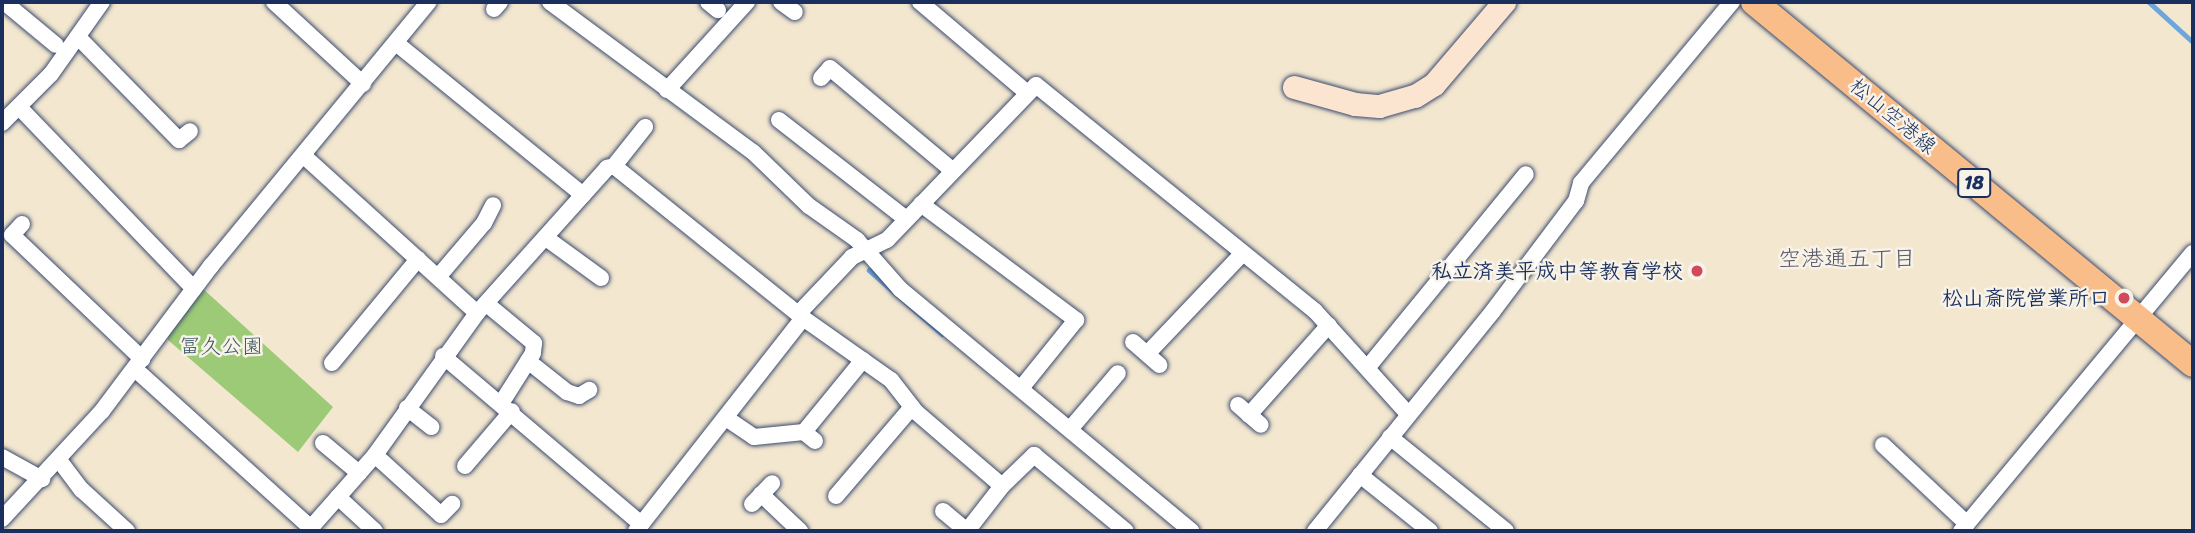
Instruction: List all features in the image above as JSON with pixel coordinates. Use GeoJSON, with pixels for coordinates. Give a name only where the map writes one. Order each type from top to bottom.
{"type":"FeatureCollection","features":[{"type":"Feature","properties":{"kind":"main road","name":"松山空港線"},"geometry":{"type":"LineString","coordinates":[[1754,2],[2193,364]]}},
{"type":"Feature","properties":{"kind":"street"},"geometry":{"type":"LineString","coordinates":[[4,2],[66,40],[179,140],[190,131]]}},
{"type":"Feature","properties":{"kind":"street"},"geometry":{"type":"LineString","coordinates":[[46,58],[102,2]]}},
{"type":"Feature","properties":{"kind":"street"},"geometry":{"type":"LineString","coordinates":[[274,2],[363,84]]}},
{"type":"Feature","properties":{"kind":"street"},"geometry":{"type":"LineString","coordinates":[[550,2],[754,152],[799,197],[867,251],[900,289],[1022,387],[1192,531]]}},
{"type":"Feature","properties":{"kind":"street"},"geometry":{"type":"LineString","coordinates":[[667,90],[747,2]]}},
{"type":"Feature","properties":{"kind":"street"},"geometry":{"type":"LineString","coordinates":[[781,2],[795,12]]}},
{"type":"Feature","properties":{"kind":"street"},"geometry":{"type":"LineString","coordinates":[[920,2],[1026,92]]}},
{"type":"Feature","properties":{"kind":"street"},"geometry":{"type":"LineString","coordinates":[[1294,87],[1355,104],[1379,106],[1415,96],[1434,84],[1504,2]]}},
{"type":"Feature","properties":{"kind":"street"},"geometry":{"type":"LineString","coordinates":[[1315,531],[1510,289],[1576,201],[1581,183],[1732,2]]}},
{"type":"Feature","properties":{"kind":"street"},"geometry":{"type":"LineString","coordinates":[[2,519],[59,460],[138,364],[194,289],[396,43],[423,4]]}},
{"type":"Feature","properties":{"kind":"street"},"geometry":{"type":"LineString","coordinates":[[2,123],[19,107],[66,40]]}},
{"type":"Feature","properties":{"kind":"street"},"geometry":{"type":"LineString","coordinates":[[396,43],[583,195]]}},
{"type":"Feature","properties":{"kind":"street"},"geometry":{"type":"LineString","coordinates":[[821,78],[830,68],[891,109],[952,170]]}},
{"type":"Feature","properties":{"kind":"street"},"geometry":{"type":"LineString","coordinates":[[443,356],[507,406],[638,528],[726,418],[800,316],[852,257],[878,247],[1026,92],[1037,85],[1329,325],[1408,414]]}},
{"type":"Feature","properties":{"kind":"street"},"geometry":{"type":"LineString","coordinates":[[19,107],[194,289]]}},
{"type":"Feature","properties":{"kind":"street"},"geometry":{"type":"LineString","coordinates":[[779,120],[906,219]]}},
{"type":"Feature","properties":{"kind":"street"},"geometry":{"type":"LineString","coordinates":[[22,224],[12,235],[86,298],[138,364],[310,529],[375,455],[443,356],[482,309],[583,195],[614,166],[645,127]]}},
{"type":"Feature","properties":{"kind":"street"},"geometry":{"type":"LineString","coordinates":[[305,157],[438,277],[534,343],[507,406],[465,466]]}},
{"type":"Feature","properties":{"kind":"street"},"geometry":{"type":"LineString","coordinates":[[614,166],[800,316],[891,380],[912,407],[1002,486]]}},
{"type":"Feature","properties":{"kind":"street"},"geometry":{"type":"LineString","coordinates":[[1368,367],[1425,309],[1480,244],[1519,195],[1526,174]]}},
{"type":"Feature","properties":{"kind":"street"},"geometry":{"type":"LineString","coordinates":[[921,204],[1076,320],[1022,387]]}},
{"type":"Feature","properties":{"kind":"street"},"geometry":{"type":"LineString","coordinates":[[438,277],[484,223],[493,205]]}},
{"type":"Feature","properties":{"kind":"street"},"geometry":{"type":"LineString","coordinates":[[546,238],[601,278]]}},
{"type":"Feature","properties":{"kind":"street"},"geometry":{"type":"LineString","coordinates":[[1147,354],[1243,253]]}},
{"type":"Feature","properties":{"kind":"street"},"geometry":{"type":"LineString","coordinates":[[1883,445],[1964,528],[2193,253]]}},
{"type":"Feature","properties":{"kind":"street"},"geometry":{"type":"LineString","coordinates":[[332,363],[418,259]]}},
{"type":"Feature","properties":{"kind":"street"},"geometry":{"type":"LineString","coordinates":[[1249,415],[1329,325]]}},
{"type":"Feature","properties":{"kind":"street"},"geometry":{"type":"LineString","coordinates":[[1133,342],[1159,365]]}},
{"type":"Feature","properties":{"kind":"street"},"geometry":{"type":"LineString","coordinates":[[726,418],[754,437],[809,437],[863,360]]}},
{"type":"Feature","properties":{"kind":"street"},"geometry":{"type":"LineString","coordinates":[[528,361],[567,393],[579,396],[589,390]]}},
{"type":"Feature","properties":{"kind":"street"},"geometry":{"type":"LineString","coordinates":[[1071,428],[1118,373]]}},
{"type":"Feature","properties":{"kind":"street"},"geometry":{"type":"LineString","coordinates":[[836,496],[841,478],[912,407]]}},
{"type":"Feature","properties":{"kind":"street"},"geometry":{"type":"LineString","coordinates":[[407,408],[431,427]]}},
{"type":"Feature","properties":{"kind":"street"},"geometry":{"type":"LineString","coordinates":[[1390,436],[1506,531]]}},
{"type":"Feature","properties":{"kind":"street"},"geometry":{"type":"LineString","coordinates":[[323,443],[359,473]]}},
{"type":"Feature","properties":{"kind":"street"},"geometry":{"type":"LineString","coordinates":[[375,455],[441,515],[452,504]]}},
{"type":"Feature","properties":{"kind":"street"},"geometry":{"type":"LineString","coordinates":[[943,510],[967,531],[1002,486],[1034,455],[1126,531]]}},
{"type":"Feature","properties":{"kind":"street"},"geometry":{"type":"LineString","coordinates":[[2,457],[42,479]]}},
{"type":"Feature","properties":{"kind":"street"},"geometry":{"type":"LineString","coordinates":[[59,460],[82,490],[127,531]]}},
{"type":"Feature","properties":{"kind":"street"},"geometry":{"type":"LineString","coordinates":[[1360,475],[1430,531]]}},
{"type":"Feature","properties":{"kind":"street"},"geometry":{"type":"LineString","coordinates":[[762,494],[800,531]]}},
{"type":"Feature","properties":{"kind":"street"},"geometry":{"type":"LineString","coordinates":[[338,497],[376,531]]}},
{"type":"Feature","properties":{"kind":"green space","name":"冨久公園"},"geometry":{"type":"Polygon","coordinates":[[[201,287],[333,407],[298,452],[168,340],[167,333],[201,287]]]}},
{"type":"Feature","properties":{"kind":"waterway"},"geometry":{"type":"LineString","coordinates":[[2149,2],[2193,42]]}},
{"type":"Feature","properties":{"kind":"waterway"},"geometry":{"type":"LineString","coordinates":[[869,270],[942,334]]}},
{"type":"Feature","properties":{"kind":"place","name":"私立済美平成中等教育学校"},"geometry":{"type":"Point","coordinates":[1697,271]}},
{"type":"Feature","properties":{"kind":"place","name":"松山斎院営業所口"},"geometry":{"type":"Point","coordinates":[2124,298]}},
{"type":"Feature","properties":{"kind":"district","name":"空港通五丁目"},"geometry":{"type":"Point","coordinates":[1847,259]}}]}
